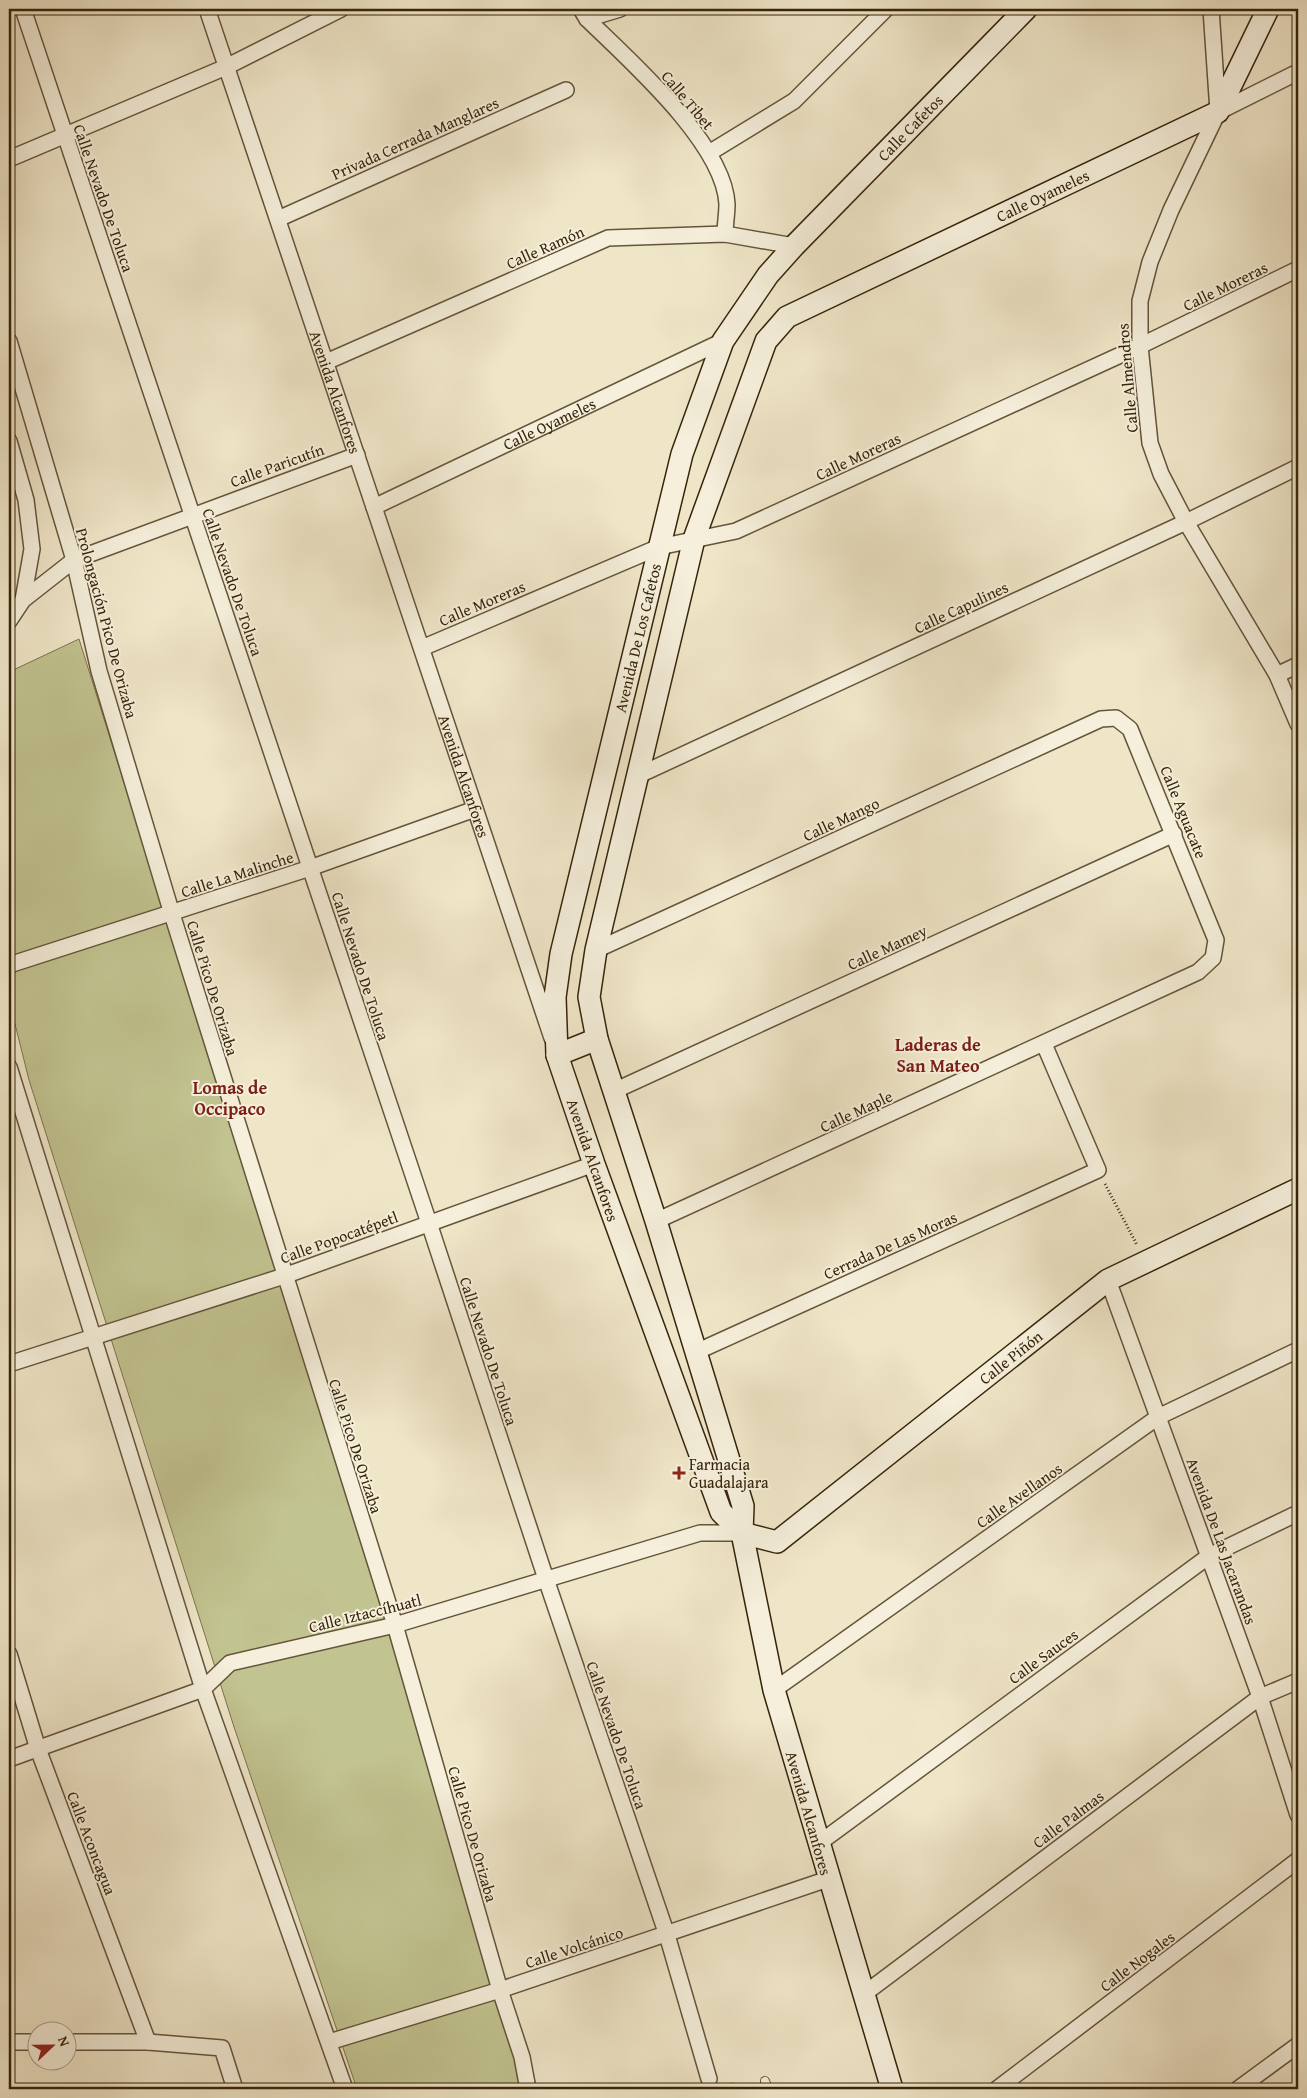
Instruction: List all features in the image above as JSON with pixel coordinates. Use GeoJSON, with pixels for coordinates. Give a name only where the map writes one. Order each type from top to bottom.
{"type":"FeatureCollection","features":[{"type":"Feature","properties":{"kind":"street","name":"Calle Nevado De Toluca"},"geometry":{"type":"LineString","coordinates":[[23,9],[429,1223],[546,1579],[667,1934],[708,2079]]}},
{"type":"Feature","properties":{"kind":"street","name":"Avenida Alcanfores"},"geometry":{"type":"LineString","coordinates":[[207,9],[594,1164],[721,1512],[742,1532]]}},
{"type":"Feature","properties":{"kind":"street"},"geometry":{"type":"LineString","coordinates":[[9,159],[226,67],[341,9]]}},
{"type":"Feature","properties":{"kind":"street"},"geometry":{"type":"LineString","coordinates":[[584,14],[620,9]]}},
{"type":"Feature","properties":{"kind":"street"},"geometry":{"type":"LineString","coordinates":[[709,153],[794,101],[886,9]]}},
{"type":"Feature","properties":{"kind":"street","name":"Calle Cafetos"},"geometry":{"type":"LineString","coordinates":[[794,246],[1026,9]]}},
{"type":"Feature","properties":{"kind":"street","name":"Calle Almendros"},"geometry":{"type":"LineString","coordinates":[[1211,9],[1218,112],[1171,210],[1150,262],[1140,301],[1140,346],[1150,443],[1161,474],[1186,522],[1276,675],[1298,724]]}},
{"type":"Feature","properties":{"kind":"street"},"geometry":{"type":"LineString","coordinates":[[1218,112],[1268,9]]}},
{"type":"Feature","properties":{"kind":"street","name":"Calle Tibet"},"geometry":{"type":"LineString","coordinates":[[584,14],[666,97],[709,153],[720,177],[727,203],[725,234]]}},
{"type":"Feature","properties":{"kind":"street","name":"Calle Oyameles"},"geometry":{"type":"LineString","coordinates":[[787,317],[1298,72]]}},
{"type":"Feature","properties":{"kind":"street","name":"Privada Cerrada Manglares"},"geometry":{"type":"LineString","coordinates":[[278,219],[566,90]]}},
{"type":"Feature","properties":{"kind":"street","name":"Calle Ramón"},"geometry":{"type":"LineString","coordinates":[[326,362],[608,238],[725,234],[794,246]]}},
{"type":"Feature","properties":{"kind":"street","name":"Avenida De Los Cafetos"},"geometry":{"type":"LineString","coordinates":[[557,1055],[555,997],[561,954],[682,454],[723,341],[768,275],[794,246]]}},
{"type":"Feature","properties":{"kind":"street","name":"Calle Moreras"},"geometry":{"type":"LineString","coordinates":[[422,648],[659,547],[736,531],[1140,346],[1298,269]]}},
{"type":"Feature","properties":{"kind":"street","name":"Avenida De Los Cafetos"},"geometry":{"type":"LineString","coordinates":[[597,1039],[589,997],[596,950],[694,539],[766,341],[787,317]]}},
{"type":"Feature","properties":{"kind":"street","name":"Prolongación Pico De Orizaba"},"geometry":{"type":"LineString","coordinates":[[9,341],[74,560],[99,671],[172,914]]}},
{"type":"Feature","properties":{"kind":"street","name":"Calle Oyameles"},"geometry":{"type":"LineString","coordinates":[[374,506],[723,341]]}},
{"type":"Feature","properties":{"kind":"street"},"geometry":{"type":"LineString","coordinates":[[9,441],[26,500],[32,549],[23,600],[9,621]]}},
{"type":"Feature","properties":{"kind":"street","name":"Calle Paricutín"},"geometry":{"type":"LineString","coordinates":[[23,600],[74,560],[357,455]]}},
{"type":"Feature","properties":{"kind":"street","name":"Calle Capulines"},"geometry":{"type":"LineString","coordinates":[[637,776],[1186,522],[1298,467]]}},
{"type":"Feature","properties":{"kind":"street"},"geometry":{"type":"LineString","coordinates":[[1276,675],[1298,665]]}},
{"type":"Feature","properties":{"kind":"street","name":"Calle Aguacate"},"geometry":{"type":"LineString","coordinates":[[1101,719],[1116,718],[1130,729],[1216,940]]}},
{"type":"Feature","properties":{"kind":"street","name":"Calle Mango"},"geometry":{"type":"LineString","coordinates":[[596,950],[1101,719]]}},
{"type":"Feature","properties":{"kind":"street","name":"Calle La Malinche"},"geometry":{"type":"LineString","coordinates":[[9,965],[310,868],[475,809]]}},
{"type":"Feature","properties":{"kind":"street","name":"Calle Mamey"},"geometry":{"type":"LineString","coordinates":[[614,1092],[1174,834]]}},
{"type":"Feature","properties":{"kind":"street","name":"Calle Pico De Orizaba"},"geometry":{"type":"LineString","coordinates":[[172,914],[395,1625],[500,1990],[522,2056],[528,2089]]}},
{"type":"Feature","properties":{"kind":"street","name":"Calle Maple"},"geometry":{"type":"LineString","coordinates":[[656,1222],[1198,972],[1213,958],[1216,940]]}},
{"type":"Feature","properties":{"kind":"street"},"geometry":{"type":"LineString","coordinates":[[557,1055],[597,1039]]}},
{"type":"Feature","properties":{"kind":"street","name":"Avenida Alcanfores"},"geometry":{"type":"LineString","coordinates":[[597,1039],[656,1222],[743,1506],[742,1532],[774,1690],[828,1879],[892,2089]]}},
{"type":"Feature","properties":{"kind":"street"},"geometry":{"type":"LineString","coordinates":[[1044,1044],[1098,1170]]}},
{"type":"Feature","properties":{"kind":"street"},"geometry":{"type":"LineString","coordinates":[[9,1067],[203,1689],[345,2089]]}},
{"type":"Feature","properties":{"kind":"street","name":"Calle Popocatépetl"},"geometry":{"type":"LineString","coordinates":[[9,1364],[284,1276],[594,1164]]}},
{"type":"Feature","properties":{"kind":"street","name":"Cerrada De Las Moras"},"geometry":{"type":"LineString","coordinates":[[696,1352],[1098,1170]]}},
{"type":"Feature","properties":{"kind":"street","name":"Calle Piñón"},"geometry":{"type":"LineString","coordinates":[[742,1532],[777,1542],[1108,1280],[1298,1189]]}},
{"type":"Feature","properties":{"kind":"street","name":"Avenida De Las Jacarandas"},"geometry":{"type":"LineString","coordinates":[[1108,1280],[1260,1697],[1298,1815]]}},
{"type":"Feature","properties":{"kind":"street","name":"Calle Avellanos"},"geometry":{"type":"LineString","coordinates":[[774,1690],[1158,1418],[1298,1350]]}},
{"type":"Feature","properties":{"kind":"street","name":"Calle Sauces"},"geometry":{"type":"LineString","coordinates":[[818,1844],[1208,1556],[1298,1513]]}},
{"type":"Feature","properties":{"kind":"street","name":"Calle Iztaccíhuatl"},"geometry":{"type":"LineString","coordinates":[[9,1759],[203,1689],[230,1663],[395,1625],[700,1533],[742,1532]]}},
{"type":"Feature","properties":{"kind":"street","name":"Calle Aconcagua"},"geometry":{"type":"LineString","coordinates":[[9,1654],[38,1749],[148,2042]]}},
{"type":"Feature","properties":{"kind":"street","name":"Calle Palmas"},"geometry":{"type":"LineString","coordinates":[[864,1994],[1260,1697],[1298,1681]]}},
{"type":"Feature","properties":{"kind":"street","name":"Calle Nogales"},"geometry":{"type":"LineString","coordinates":[[997,2089],[1298,1860]]}},
{"type":"Feature","properties":{"kind":"street","name":"Calle Volcánico"},"geometry":{"type":"LineString","coordinates":[[329,2042],[500,1990],[828,1879]]}},
{"type":"Feature","properties":{"kind":"street"},"geometry":{"type":"LineString","coordinates":[[9,2042],[28,2042]]}},
{"type":"Feature","properties":{"kind":"street"},"geometry":{"type":"LineString","coordinates":[[78,2042],[148,2042],[222,2048],[234,2089]]}},
{"type":"Feature","properties":{"kind":"street"},"geometry":{"type":"LineString","coordinates":[[1238,2089],[1298,2045]]}},
{"type":"Feature","properties":{"kind":"path"},"geometry":{"type":"LineString","coordinates":[[1098,1170],[1146,1262]]}},
{"type":"Feature","properties":{"kind":"green space"},"geometry":{"type":"Polygon","coordinates":[[[79,639],[533,2089],[357,2089],[234,1727],[29,1080],[9,1000],[9,672],[79,639]]]}},
{"type":"Feature","properties":{"kind":"building"},"geometry":{"type":"Polygon","coordinates":[[[732,2083],[734,2089],[709,2089],[732,2083]]]}},
{"type":"Feature","properties":{"kind":"place","name":"Farmacia Guadalajara"},"geometry":{"type":"Point","coordinates":[679,1473]}},
{"type":"Feature","properties":{"kind":"district","name":"Laderas de San Mateo"},"geometry":{"type":"Point","coordinates":[938,1055]}},
{"type":"Feature","properties":{"kind":"district","name":"Lomas de Occipaco"},"geometry":{"type":"Point","coordinates":[230,1098]}}]}
